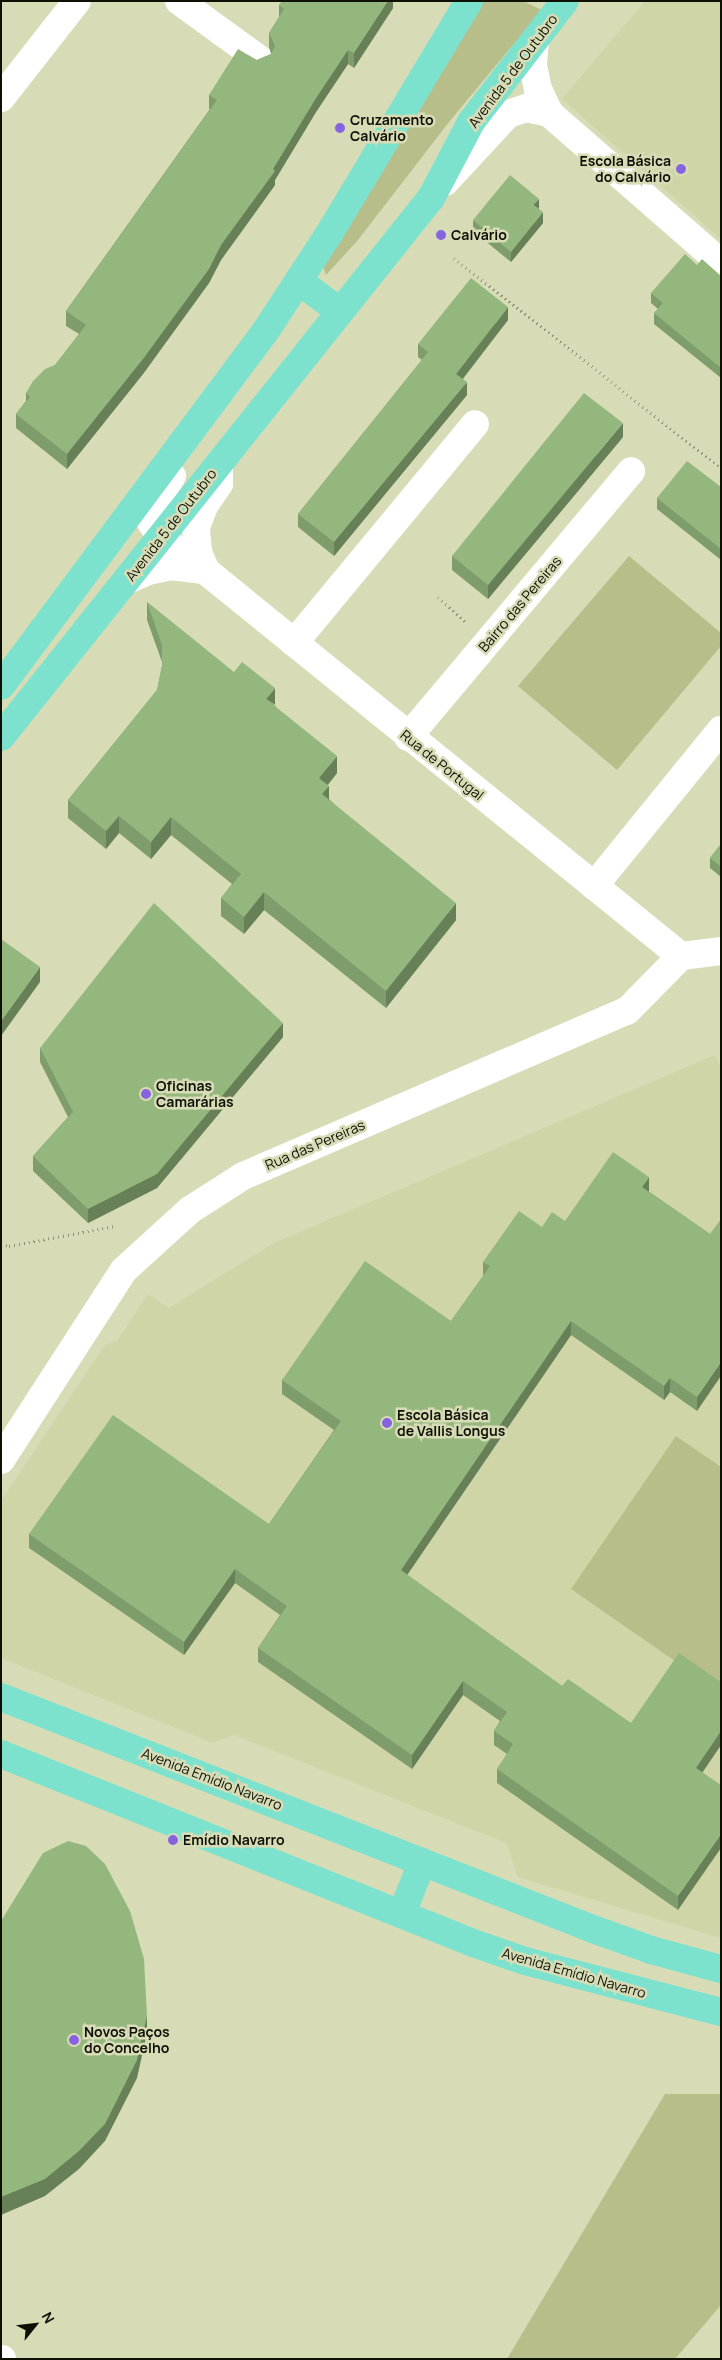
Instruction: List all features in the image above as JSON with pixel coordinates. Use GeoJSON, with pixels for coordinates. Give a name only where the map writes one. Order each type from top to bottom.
{"type":"FeatureCollection","features":[{"type":"Feature","properties":{"kind":"main road"},"geometry":{"type":"LineString","coordinates":[[1,686],[202,418],[299,281],[470,1]]}},
{"type":"Feature","properties":{"kind":"main road","name":"Avenida 5 de Outubro"},"geometry":{"type":"LineString","coordinates":[[1,738],[128,580],[339,310],[431,198],[471,122],[565,1]]}},
{"type":"Feature","properties":{"kind":"main road"},"geometry":{"type":"LineString","coordinates":[[299,281],[339,310]]}},
{"type":"Feature","properties":{"kind":"main road","name":"Avenida Emídio Navarro"},"geometry":{"type":"LineString","coordinates":[[1,1697],[651,1950],[721,1969]]}},
{"type":"Feature","properties":{"kind":"main road","name":"Avenida Emídio Navarro"},"geometry":{"type":"LineString","coordinates":[[1,1754],[525,1961],[721,2012]]}},
{"type":"Feature","properties":{"kind":"main road"},"geometry":{"type":"LineString","coordinates":[[402,1914],[422,1862]]}},
{"type":"Feature","properties":{"kind":"street"},"geometry":{"type":"LineString","coordinates":[[1,98],[77,1]]}},
{"type":"Feature","properties":{"kind":"street"},"geometry":{"type":"LineString","coordinates":[[179,1],[259,59]]}},
{"type":"Feature","properties":{"kind":"street"},"geometry":{"type":"LineString","coordinates":[[535,41],[533,66],[538,89],[549,113],[721,263]]}},
{"type":"Feature","properties":{"kind":"street"},"geometry":{"type":"LineString","coordinates":[[431,198],[508,114],[526,108],[549,113]]}},
{"type":"Feature","properties":{"kind":"street"},"geometry":{"type":"LineString","coordinates":[[161,538],[151,522],[152,506],[200,439],[202,418]]}},
{"type":"Feature","properties":{"kind":"street"},"geometry":{"type":"LineString","coordinates":[[294,643],[475,424]]}},
{"type":"Feature","properties":{"kind":"street"},"geometry":{"type":"LineString","coordinates":[[206,571],[198,552],[196,527],[204,506],[219,484],[219,464]]}},
{"type":"Feature","properties":{"kind":"street","name":"Bairro das Pereiras"},"geometry":{"type":"LineString","coordinates":[[408,737],[631,470]]}},
{"type":"Feature","properties":{"kind":"street","name":"Rua de Portugal"},"geometry":{"type":"LineString","coordinates":[[161,538],[206,571],[408,737],[681,956]]}},
{"type":"Feature","properties":{"kind":"street"},"geometry":{"type":"LineString","coordinates":[[128,580],[148,571],[171,566],[206,571]]}},
{"type":"Feature","properties":{"kind":"street"},"geometry":{"type":"LineString","coordinates":[[594,886],[721,730]]}},
{"type":"Feature","properties":{"kind":"street"},"geometry":{"type":"LineString","coordinates":[[681,956],[721,951]]}},
{"type":"Feature","properties":{"kind":"street","name":"Rua das Pereiras"},"geometry":{"type":"LineString","coordinates":[[1,1460],[124,1270],[190,1210],[243,1176],[627,1011],[681,956]]}},
{"type":"Feature","properties":{"kind":"path"},"geometry":{"type":"LineString","coordinates":[[454,258],[721,468]]}},
{"type":"Feature","properties":{"kind":"path"},"geometry":{"type":"LineString","coordinates":[[438,597],[467,622]]}},
{"type":"Feature","properties":{"kind":"path"},"geometry":{"type":"LineString","coordinates":[[1,1244],[9,1246],[115,1226]]}},
{"type":"Feature","properties":{"kind":"shaded area"},"geometry":{"type":"Polygon","coordinates":[[[483,1],[523,1],[542,10],[449,122],[358,240],[326,275],[323,266],[483,1]]]}},
{"type":"Feature","properties":{"kind":"shaded area","name":"Escola Básica do Calvário"},"geometry":{"type":"Polygon","coordinates":[[[645,1],[721,1],[721,239],[562,99],[645,1]]]}},
{"type":"Feature","properties":{"kind":"shaded area"},"geometry":{"type":"Polygon","coordinates":[[[629,556],[721,633],[721,646],[617,770],[518,686],[629,556]]]}},
{"type":"Feature","properties":{"kind":"shaded area","name":"Escola Básica de Vallis Longus"},"geometry":{"type":"Polygon","coordinates":[[[715,1055],[721,1067],[721,1938],[518,1877],[506,1843],[234,1735],[213,1743],[1,1658],[1,1501],[105,1345],[117,1341],[148,1294],[169,1308],[274,1243],[715,1055]]]}},
{"type":"Feature","properties":{"kind":"shaded area"},"geometry":{"type":"Polygon","coordinates":[[[676,1436],[721,1467],[721,1693],[571,1589],[676,1436]]]}},
{"type":"Feature","properties":{"kind":"shaded area"},"geometry":{"type":"Polygon","coordinates":[[[665,2094],[721,2094],[721,2305],[675,2359],[507,2359],[665,2094]]]}},
{"type":"Feature","properties":{"kind":"building"},"geometry":{"type":"Polygon","coordinates":[[[282,1],[388,1],[354,53],[348,50],[273,169],[275,171],[221,245],[209,269],[143,359],[67,454],[16,414],[30,397],[26,393],[33,381],[45,369],[55,365],[86,325],[66,311],[217,100],[209,95],[238,49],[257,60],[271,54],[275,46],[269,33],[284,9],[279,5],[282,1]]]}},
{"type":"Feature","properties":{"kind":"building"},"geometry":{"type":"Polygon","coordinates":[[[510,175],[539,199],[533,205],[543,212],[511,252],[473,220],[510,175]]]}},
{"type":"Feature","properties":{"kind":"building"},"geometry":{"type":"Polygon","coordinates":[[[685,254],[697,265],[702,259],[721,276],[721,368],[654,313],[663,303],[651,293],[685,254]]]}},
{"type":"Feature","properties":{"kind":"building"},"geometry":{"type":"Polygon","coordinates":[[[471,278],[508,307],[456,374],[467,382],[334,542],[298,514],[428,352],[418,344],[471,278]]]}},
{"type":"Feature","properties":{"kind":"building"},"geometry":{"type":"Polygon","coordinates":[[[584,393],[623,423],[488,585],[452,556],[584,393]]]}},
{"type":"Feature","properties":{"kind":"building"},"geometry":{"type":"Polygon","coordinates":[[[687,461],[721,487],[721,549],[657,498],[687,461]]]}},
{"type":"Feature","properties":{"kind":"building"},"geometry":{"type":"Polygon","coordinates":[[[147,602],[234,672],[242,662],[275,688],[266,699],[337,756],[319,778],[329,786],[322,794],[456,903],[386,991],[264,892],[244,917],[221,898],[241,874],[171,817],[151,842],[119,816],[106,831],[68,800],[157,690],[162,666],[162,645],[147,602]]]}},
{"type":"Feature","properties":{"kind":"building"},"geometry":{"type":"Polygon","coordinates":[[[721,844],[721,867],[710,858],[721,844]]]}},
{"type":"Feature","properties":{"kind":"building","name":"Oficinas Camarárias"},"geometry":{"type":"Polygon","coordinates":[[[154,903],[283,1023],[157,1174],[88,1209],[33,1156],[73,1112],[40,1048],[154,903]]]}},
{"type":"Feature","properties":{"kind":"building"},"geometry":{"type":"Polygon","coordinates":[[[1,939],[40,967],[1,1021],[1,939]]]}},
{"type":"Feature","properties":{"kind":"building"},"geometry":{"type":"Polygon","coordinates":[[[613,1152],[649,1177],[642,1187],[710,1234],[721,1219],[721,1362],[697,1397],[670,1378],[664,1386],[571,1321],[401,1570],[562,1686],[568,1679],[631,1723],[679,1653],[721,1682],[721,1731],[696,1768],[721,1785],[721,1834],[678,1896],[497,1769],[513,1744],[494,1731],[507,1712],[463,1681],[412,1755],[258,1648],[287,1606],[235,1569],[184,1642],[29,1534],[113,1415],[269,1524],[341,1421],[282,1380],[365,1261],[451,1321],[490,1266],[483,1262],[519,1211],[542,1227],[552,1212],[565,1221],[613,1152]]]}},
{"type":"Feature","properties":{"kind":"building","name":"Novos Paços do Concelho"},"geometry":{"type":"Polygon","coordinates":[[[68,1841],[86,1846],[105,1864],[130,1911],[144,1959],[147,2016],[137,2060],[105,2124],[79,2151],[45,2179],[1,2197],[1,1921],[43,1853],[68,1841]]]}},
{"type":"Feature","properties":{"kind":"place","name":"Cruzamento Calvário"},"geometry":{"type":"Point","coordinates":[340,128]}},
{"type":"Feature","properties":{"kind":"place","name":"Escola Básica do Calvário"},"geometry":{"type":"Point","coordinates":[681,169]}},
{"type":"Feature","properties":{"kind":"place","name":"Calvário"},"geometry":{"type":"Point","coordinates":[441,235]}},
{"type":"Feature","properties":{"kind":"place","name":"Oficinas Camarárias"},"geometry":{"type":"Point","coordinates":[146,1094]}},
{"type":"Feature","properties":{"kind":"place","name":"Escola Básica de Vallis Longus"},"geometry":{"type":"Point","coordinates":[387,1423]}},
{"type":"Feature","properties":{"kind":"place","name":"Emídio Navarro"},"geometry":{"type":"Point","coordinates":[173,1840]}},
{"type":"Feature","properties":{"kind":"place","name":"Novos Paços do Concelho"},"geometry":{"type":"Point","coordinates":[74,2040]}}]}
